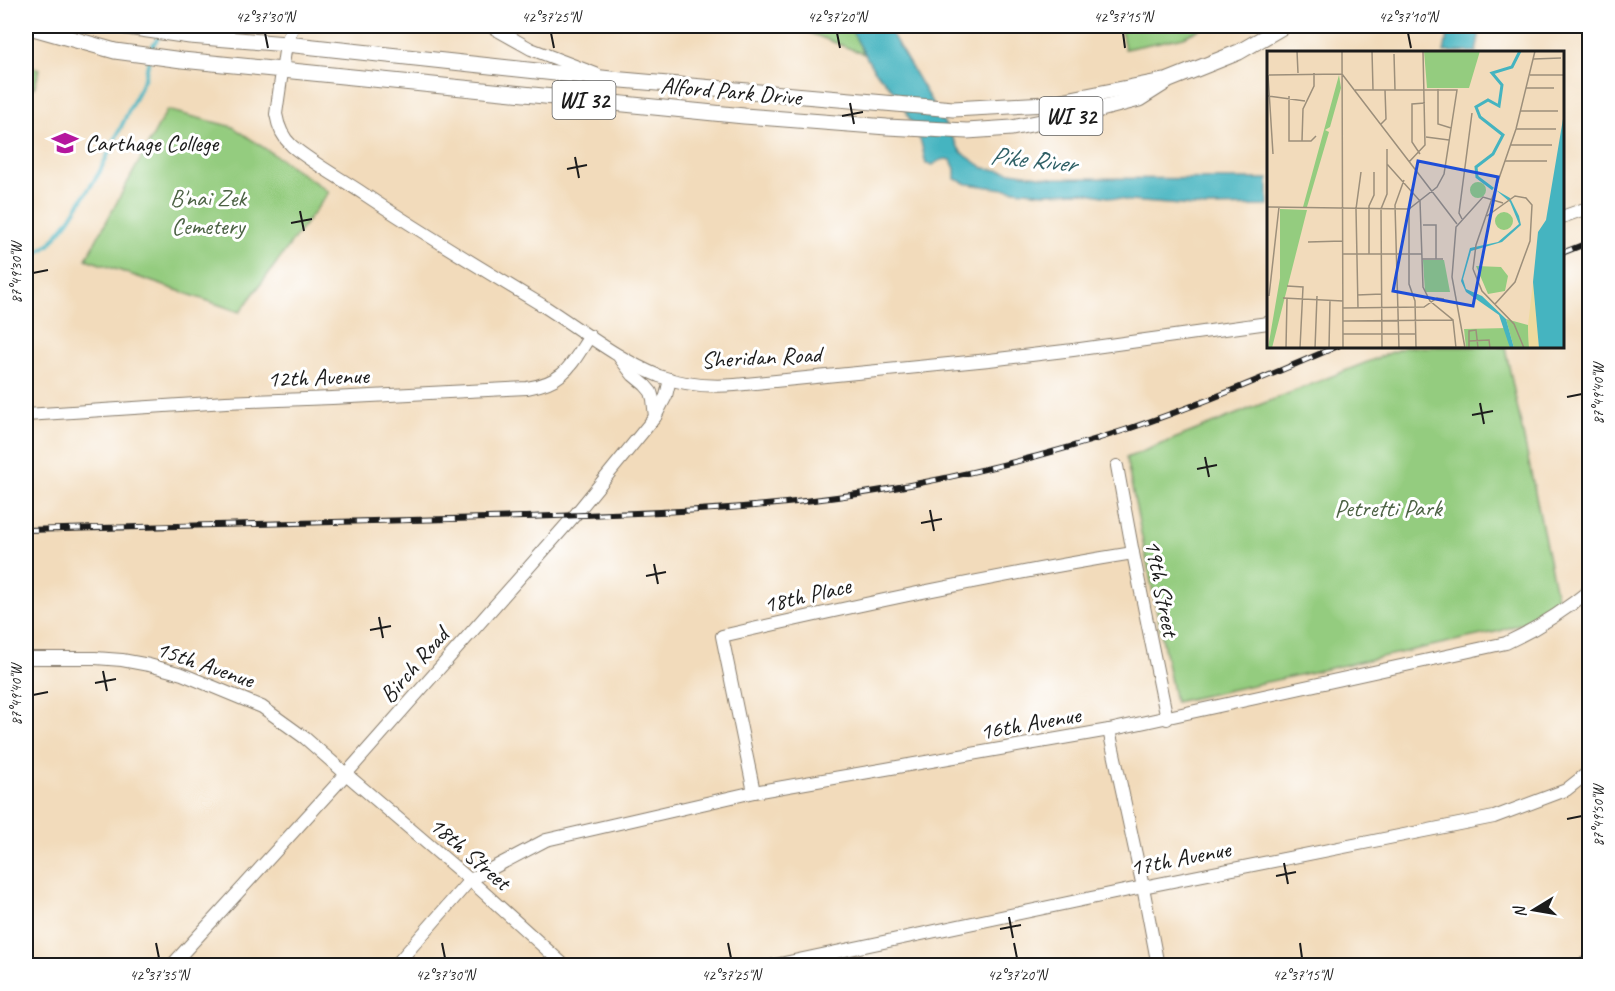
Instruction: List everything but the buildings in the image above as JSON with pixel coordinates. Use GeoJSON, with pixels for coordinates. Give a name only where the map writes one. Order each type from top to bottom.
{"type":"FeatureCollection","features":[{"type":"Feature","properties":{"kind":"main road","name":"WI 32"},"geometry":{"type":"LineString","coordinates":[[26,26],[115,51],[282,71]]}},
{"type":"Feature","properties":{"kind":"main road","name":"WI 32"},"geometry":{"type":"LineString","coordinates":[[124,26],[190,36],[286,44]]}},
{"type":"Feature","properties":{"kind":"main road","name":"Alford Park Drive"},"geometry":{"type":"LineString","coordinates":[[282,71],[732,114],[967,131],[1012,128],[1139,99],[1169,80],[1239,51],[1284,26]]}},
{"type":"Feature","properties":{"kind":"main road","name":"Alford Park Drive"},"geometry":{"type":"LineString","coordinates":[[286,44],[611,79],[953,109],[1047,104],[1169,80]]}},
{"type":"Feature","properties":{"kind":"street","name":"Sheridan Road"},"geometry":{"type":"LineString","coordinates":[[292,26],[286,44],[276,114],[282,134],[290,144],[425,235],[615,352],[651,372],[670,379],[708,386],[744,384],[1031,355],[1267,323]]}},
{"type":"Feature","properties":{"kind":"street"},"geometry":{"type":"LineString","coordinates":[[490,26],[531,49],[611,79]]}},
{"type":"Feature","properties":{"kind":"street"},"geometry":{"type":"LineString","coordinates":[[1564,217],[1590,207]]}},
{"type":"Feature","properties":{"kind":"street","name":"12th Avenue"},"geometry":{"type":"LineString","coordinates":[[26,415],[226,402],[527,387],[547,384],[561,376],[590,336]]}},
{"type":"Feature","properties":{"kind":"street"},"geometry":{"type":"LineString","coordinates":[[615,352],[633,375],[651,392],[655,417]]}},
{"type":"Feature","properties":{"kind":"street","name":"Birch Road"},"geometry":{"type":"LineString","coordinates":[[171,966],[346,774],[575,515],[655,417],[663,403],[670,379]]}},
{"type":"Feature","properties":{"kind":"street","name":"19th Street"},"geometry":{"type":"LineString","coordinates":[[1117,466],[1167,718]]}},
{"type":"Feature","properties":{"kind":"street","name":"18th Place"},"geometry":{"type":"LineString","coordinates":[[754,792],[722,636],[854,606],[1133,552]]}},
{"type":"Feature","properties":{"kind":"street","name":"16th Avenue"},"geometry":{"type":"LineString","coordinates":[[470,880],[546,840],[754,792],[1109,730],[1506,643],[1563,611],[1590,590]]}},
{"type":"Feature","properties":{"kind":"street","name":"15th Avenue"},"geometry":{"type":"LineString","coordinates":[[26,658],[122,660],[190,677],[262,707],[305,738],[346,774]]}},
{"type":"Feature","properties":{"kind":"street"},"geometry":{"type":"LineString","coordinates":[[1109,730],[1158,966]]}},
{"type":"Feature","properties":{"kind":"street","name":"17th Avenue"},"geometry":{"type":"LineString","coordinates":[[770,966],[1143,887],[1494,817],[1566,790],[1590,771]]}},
{"type":"Feature","properties":{"kind":"street","name":"18th Street"},"geometry":{"type":"LineString","coordinates":[[346,774],[470,880],[565,966]]}},
{"type":"Feature","properties":{"kind":"street"},"geometry":{"type":"LineString","coordinates":[[395,966],[470,880]]}},
{"type":"Feature","properties":{"kind":"street"},"geometry":{"type":"LineString","coordinates":[[1578,966],[1590,961]]}},
{"type":"Feature","properties":{"kind":"green space"},"geometry":{"type":"Polygon","coordinates":[[[792,26],[850,26],[864,54],[792,26]]]}},
{"type":"Feature","properties":{"kind":"green space"},"geometry":{"type":"Polygon","coordinates":[[[1120,26],[1206,26],[1184,37],[1125,49],[1120,26]]]}},
{"type":"Feature","properties":{"kind":"green space"},"geometry":{"type":"Polygon","coordinates":[[[26,65],[40,69],[34,88],[26,86],[26,65]]]}},
{"type":"Feature","properties":{"kind":"green space","name":"B'nai Zek Cemetery"},"geometry":{"type":"Polygon","coordinates":[[[167,110],[233,127],[329,192],[240,312],[86,259],[167,110]]]}},
{"type":"Feature","properties":{"kind":"green space","name":"Petretti Park"},"geometry":{"type":"Polygon","coordinates":[[[1402,348],[1505,348],[1558,603],[1527,621],[1500,631],[1175,702],[1126,458],[1402,348]]]}},
{"type":"Feature","properties":{"kind":"water"},"geometry":{"type":"Polygon","coordinates":[[[849,26],[887,26],[961,152],[984,168],[1053,178],[1267,179],[1267,206],[1206,207],[1129,201],[1082,192],[1043,193],[968,184],[955,179],[955,169],[951,160],[941,160],[933,165],[926,164],[921,142],[898,96],[872,67],[849,26]]]}},
{"type":"Feature","properties":{"kind":"water"},"geometry":{"type":"Polygon","coordinates":[[[1449,26],[1481,26],[1476,51],[1444,51],[1449,26]]]}},
{"type":"Feature","properties":{"kind":"waterway","name":"Pike River"},"geometry":{"type":"LineString","coordinates":[[151,53],[159,36]]}},
{"type":"Feature","properties":{"kind":"waterway","name":"Pike River"},"geometry":{"type":"LineString","coordinates":[[26,260],[49,245],[69,220],[99,173],[145,77],[149,60]]}},
{"type":"Feature","properties":{"kind":"railway"},"geometry":{"type":"LineString","coordinates":[[1564,252],[1590,242]]}},
{"type":"Feature","properties":{"kind":"railway"},"geometry":{"type":"LineString","coordinates":[[26,530],[572,516],[717,509],[814,500],[937,480],[1045,454],[1152,421],[1333,348]]}},
{"type":"Feature","properties":{"kind":"place","name":"Carthage College"},"geometry":{"type":"Point","coordinates":[65,143]}}]}
